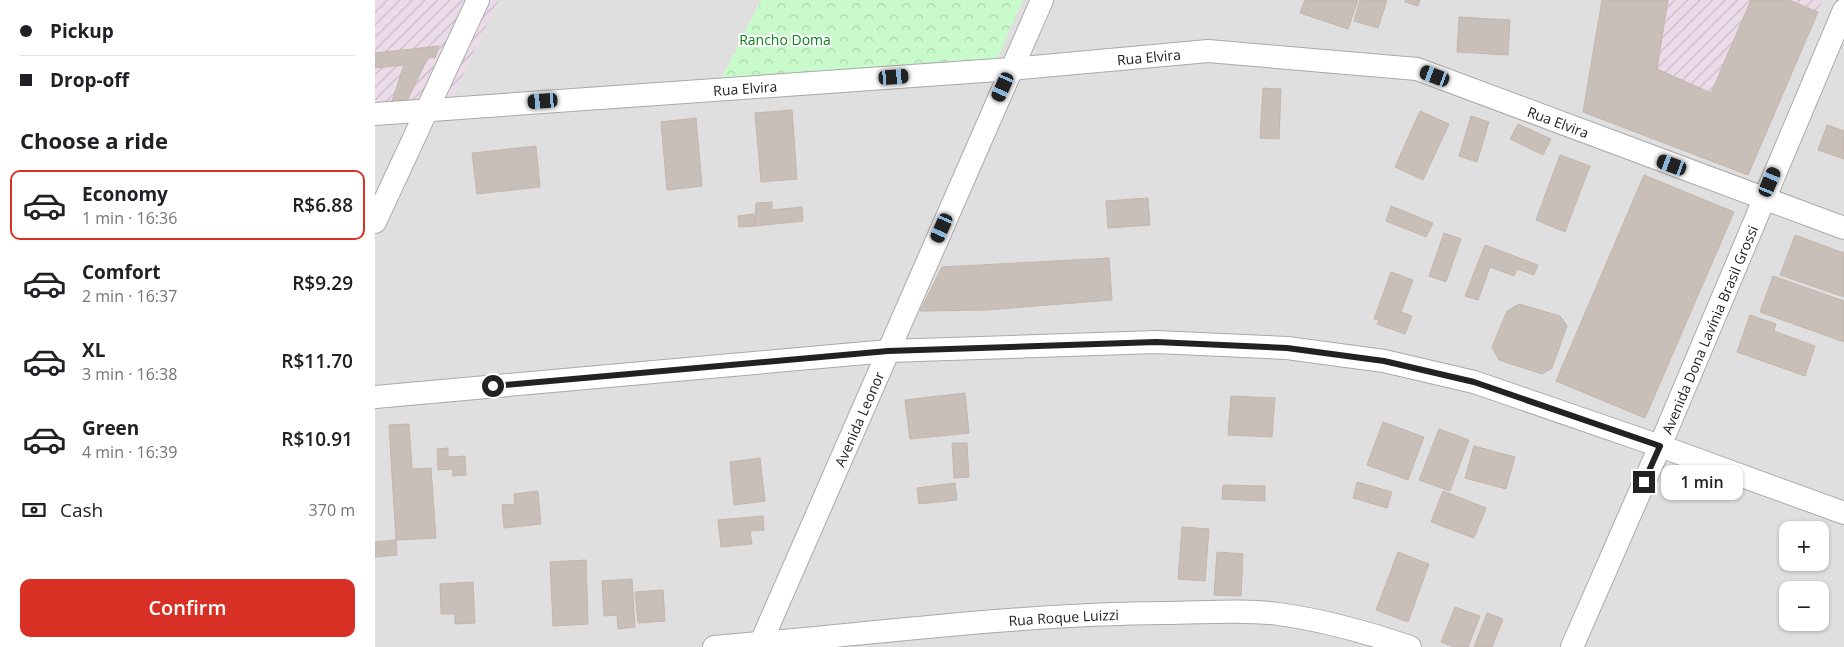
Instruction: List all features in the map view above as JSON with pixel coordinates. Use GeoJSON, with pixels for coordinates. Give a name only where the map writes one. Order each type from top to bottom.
{"type":"FeatureCollection","features":[{"type":"Feature","properties":{"kind":"street"},"geometry":{"type":"LineString","coordinates":[[375,222],[478,0]]}},
{"type":"Feature","properties":{"kind":"street","name":"Avenida Leonor"},"geometry":{"type":"LineString","coordinates":[[760,645],[1042,0]]}},
{"type":"Feature","properties":{"kind":"street","name":"Avenida Dona Lavínia Brasil Grossi"},"geometry":{"type":"LineString","coordinates":[[1572,647],[1660,446],[1844,10]]}},
{"type":"Feature","properties":{"kind":"street","name":"Rua Elvira"},"geometry":{"type":"LineString","coordinates":[[375,114],[1011,70],[1209,51],[1417,69],[1844,228]]}},
{"type":"Feature","properties":{"kind":"street"},"geometry":{"type":"LineString","coordinates":[[375,397],[888,351],[1156,342],[1287,348],[1384,361],[1474,382],[1660,446],[1844,513]]}},
{"type":"Feature","properties":{"kind":"street","name":"Rua Roque Luizzi"},"geometry":{"type":"LineString","coordinates":[[714,647],[760,645],[1029,620],[1129,613],[1277,613],[1349,627],[1410,647]]}},
{"type":"Feature","properties":{"kind":"shaded area"},"geometry":{"type":"Polygon","coordinates":[[[375,0],[499,0],[452,98],[375,110],[375,0]]]}},
{"type":"Feature","properties":{"kind":"shaded area"},"geometry":{"type":"Polygon","coordinates":[[[499,0],[761,0],[719,84],[996,61],[1023,0],[1602,0],[1583,112],[1818,12],[1823,0],[1844,0],[1844,647],[375,647],[375,110],[452,98],[499,0]]]}},
{"type":"Feature","properties":{"kind":"shaded area"},"geometry":{"type":"Polygon","coordinates":[[[1602,0],[1823,0],[1748,175],[1583,112],[1602,0]]]}},
{"type":"Feature","properties":{"kind":"green space","name":"Rancho Doma"},"geometry":{"type":"Polygon","coordinates":[[[761,0],[1023,0],[996,61],[718,85],[761,0]]]}},
{"type":"Feature","properties":{"kind":"building"},"geometry":{"type":"Polygon","coordinates":[[[1305,0],[1358,0],[1348,29],[1300,13],[1305,0]]]}},
{"type":"Feature","properties":{"kind":"building"},"geometry":{"type":"Polygon","coordinates":[[[1360,0],[1387,0],[1378,28],[1354,21],[1360,0]]]}},
{"type":"Feature","properties":{"kind":"building"},"geometry":{"type":"Polygon","coordinates":[[[1405,0],[1420,0],[1418,6],[1405,2],[1405,0]]]}},
{"type":"Feature","properties":{"kind":"building"},"geometry":{"type":"Polygon","coordinates":[[[1602,0],[1668,0],[1657,69],[1711,93],[1751,0],[1789,0],[1818,12],[1748,175],[1583,112],[1602,0]]]}},
{"type":"Feature","properties":{"kind":"building"},"geometry":{"type":"Polygon","coordinates":[[[1459,17],[1510,20],[1508,55],[1457,52],[1459,17]]]}},
{"type":"Feature","properties":{"kind":"building"},"geometry":{"type":"Polygon","coordinates":[[[439,46],[435,58],[428,57],[405,105],[390,107],[404,65],[375,68],[375,53],[439,46]]]}},
{"type":"Feature","properties":{"kind":"building"},"geometry":{"type":"Polygon","coordinates":[[[1263,88],[1281,89],[1279,139],[1260,138],[1263,88]]]}},
{"type":"Feature","properties":{"kind":"building"},"geometry":{"type":"Polygon","coordinates":[[[792,110],[797,179],[761,182],[755,113],[792,110]]]}},
{"type":"Feature","properties":{"kind":"building"},"geometry":{"type":"Polygon","coordinates":[[[1420,111],[1449,124],[1423,180],[1395,167],[1420,111]]]}},
{"type":"Feature","properties":{"kind":"building"},"geometry":{"type":"Polygon","coordinates":[[[1471,116],[1489,122],[1477,162],[1459,156],[1471,116]]]}},
{"type":"Feature","properties":{"kind":"building"},"geometry":{"type":"Polygon","coordinates":[[[696,118],[702,186],[667,190],[661,122],[696,118]]]}},
{"type":"Feature","properties":{"kind":"building"},"geometry":{"type":"Polygon","coordinates":[[[1518,124],[1551,139],[1543,155],[1510,139],[1518,124]]]}},
{"type":"Feature","properties":{"kind":"building"},"geometry":{"type":"Polygon","coordinates":[[[1827,125],[1844,131],[1844,159],[1818,150],[1827,125]]]}},
{"type":"Feature","properties":{"kind":"building"},"geometry":{"type":"Polygon","coordinates":[[[536,146],[540,187],[477,194],[472,153],[536,146]]]}},
{"type":"Feature","properties":{"kind":"building"},"geometry":{"type":"Polygon","coordinates":[[[1560,155],[1590,166],[1565,232],[1536,220],[1560,155]]]}},
{"type":"Feature","properties":{"kind":"building"},"geometry":{"type":"Polygon","coordinates":[[[1644,175],[1734,212],[1645,418],[1556,381],[1644,175]]]}},
{"type":"Feature","properties":{"kind":"building"},"geometry":{"type":"Polygon","coordinates":[[[1148,198],[1150,225],[1108,228],[1106,201],[1148,198]]]}},
{"type":"Feature","properties":{"kind":"building"},"geometry":{"type":"Polygon","coordinates":[[[772,202],[772,210],[802,207],[803,221],[755,226],[756,203],[772,202]]]}},
{"type":"Feature","properties":{"kind":"building"},"geometry":{"type":"Polygon","coordinates":[[[1391,206],[1433,223],[1426,237],[1386,221],[1391,206]]]}},
{"type":"Feature","properties":{"kind":"building"},"geometry":{"type":"Polygon","coordinates":[[[754,214],[755,226],[739,227],[738,216],[754,214]]]}},
{"type":"Feature","properties":{"kind":"building"},"geometry":{"type":"Polygon","coordinates":[[[1444,233],[1461,239],[1446,282],[1429,276],[1444,233]]]}},
{"type":"Feature","properties":{"kind":"building"},"geometry":{"type":"Polygon","coordinates":[[[1795,235],[1844,253],[1844,297],[1780,275],[1795,235]]]}},
{"type":"Feature","properties":{"kind":"building"},"geometry":{"type":"Polygon","coordinates":[[[1485,245],[1538,265],[1534,275],[1517,269],[1514,276],[1490,267],[1478,300],[1465,296],[1485,245]]]}},
{"type":"Feature","properties":{"kind":"building"},"geometry":{"type":"Polygon","coordinates":[[[1109,258],[1112,300],[986,310],[920,311],[942,267],[1109,258]]]}},
{"type":"Feature","properties":{"kind":"building"},"geometry":{"type":"Polygon","coordinates":[[[1391,272],[1413,280],[1401,312],[1412,316],[1405,334],[1377,324],[1379,320],[1374,319],[1391,272]]]}},
{"type":"Feature","properties":{"kind":"building"},"geometry":{"type":"Polygon","coordinates":[[[1773,276],[1844,301],[1844,342],[1760,312],[1773,276]]]}},
{"type":"Feature","properties":{"kind":"building"},"geometry":{"type":"Polygon","coordinates":[[[1519,304],[1560,316],[1567,326],[1552,368],[1542,374],[1499,360],[1492,347],[1507,311],[1519,304]]]}},
{"type":"Feature","properties":{"kind":"building"},"geometry":{"type":"Polygon","coordinates":[[[1750,315],[1776,324],[1774,331],[1815,346],[1805,376],[1737,352],[1750,315]]]}},
{"type":"Feature","properties":{"kind":"building"},"geometry":{"type":"Polygon","coordinates":[[[965,393],[969,433],[910,439],[905,400],[965,393]]]}},
{"type":"Feature","properties":{"kind":"building"},"geometry":{"type":"Polygon","coordinates":[[[1231,396],[1275,398],[1272,437],[1228,435],[1231,396]]]}},
{"type":"Feature","properties":{"kind":"building"},"geometry":{"type":"Polygon","coordinates":[[[1383,422],[1424,437],[1408,480],[1367,465],[1383,422]]]}},
{"type":"Feature","properties":{"kind":"building"},"geometry":{"type":"Polygon","coordinates":[[[409,424],[412,469],[431,468],[436,538],[396,540],[389,425],[409,424]]]}},
{"type":"Feature","properties":{"kind":"building"},"geometry":{"type":"Polygon","coordinates":[[[1439,429],[1469,440],[1450,491],[1419,480],[1439,429]]]}},
{"type":"Feature","properties":{"kind":"building"},"geometry":{"type":"Polygon","coordinates":[[[952,443],[967,443],[969,477],[954,478],[952,443]]]}},
{"type":"Feature","properties":{"kind":"building"},"geometry":{"type":"Polygon","coordinates":[[[1474,446],[1515,457],[1506,489],[1465,478],[1474,446]]]}},
{"type":"Feature","properties":{"kind":"building"},"geometry":{"type":"Polygon","coordinates":[[[448,448],[448,457],[465,456],[466,475],[453,476],[452,469],[438,470],[437,449],[448,448]]]}},
{"type":"Feature","properties":{"kind":"building"},"geometry":{"type":"Polygon","coordinates":[[[760,458],[765,501],[734,505],[730,462],[760,458]]]}},
{"type":"Feature","properties":{"kind":"building"},"geometry":{"type":"Polygon","coordinates":[[[1357,482],[1392,492],[1387,508],[1353,498],[1357,482]]]}},
{"type":"Feature","properties":{"kind":"building"},"geometry":{"type":"Polygon","coordinates":[[[955,483],[957,500],[919,504],[917,488],[955,483]]]}},
{"type":"Feature","properties":{"kind":"building"},"geometry":{"type":"Polygon","coordinates":[[[1223,485],[1265,486],[1265,501],[1222,499],[1223,485]]]}},
{"type":"Feature","properties":{"kind":"building"},"geometry":{"type":"Polygon","coordinates":[[[538,491],[541,524],[504,528],[502,505],[515,504],[514,494],[538,491]]]}},
{"type":"Feature","properties":{"kind":"building"},"geometry":{"type":"Polygon","coordinates":[[[1443,491],[1486,508],[1474,538],[1431,522],[1443,491]]]}},
{"type":"Feature","properties":{"kind":"building"},"geometry":{"type":"Polygon","coordinates":[[[763,516],[764,530],[750,531],[752,544],[721,547],[718,520],[763,516]]]}},
{"type":"Feature","properties":{"kind":"building"},"geometry":{"type":"Polygon","coordinates":[[[1182,527],[1209,529],[1205,581],[1178,579],[1182,527]]]}},
{"type":"Feature","properties":{"kind":"building"},"geometry":{"type":"Polygon","coordinates":[[[396,540],[397,555],[375,557],[375,542],[396,540]]]}},
{"type":"Feature","properties":{"kind":"building"},"geometry":{"type":"Polygon","coordinates":[[[1217,552],[1243,554],[1241,596],[1214,595],[1217,552]]]}},
{"type":"Feature","properties":{"kind":"building"},"geometry":{"type":"Polygon","coordinates":[[[1398,552],[1429,564],[1408,622],[1376,610],[1398,552]]]}},
{"type":"Feature","properties":{"kind":"building"},"geometry":{"type":"Polygon","coordinates":[[[586,560],[588,624],[553,626],[550,562],[586,560]]]}},
{"type":"Feature","properties":{"kind":"building"},"geometry":{"type":"Polygon","coordinates":[[[632,579],[635,627],[618,629],[617,615],[604,616],[602,581],[632,579]]]}},
{"type":"Feature","properties":{"kind":"building"},"geometry":{"type":"Polygon","coordinates":[[[473,582],[475,623],[455,624],[455,614],[441,614],[440,584],[473,582]]]}},
{"type":"Feature","properties":{"kind":"building"},"geometry":{"type":"Polygon","coordinates":[[[663,590],[665,621],[638,623],[635,592],[663,590]]]}},
{"type":"Feature","properties":{"kind":"building"},"geometry":{"type":"Polygon","coordinates":[[[1455,607],[1480,616],[1468,647],[1455,647],[1441,642],[1455,607]]]}},
{"type":"Feature","properties":{"kind":"building"},"geometry":{"type":"Polygon","coordinates":[[[1487,613],[1503,619],[1492,647],[1474,647],[1487,613]]]}},
{"type":"Feature","properties":{"kind":"route"},"geometry":{"type":"LineString","coordinates":[[493,386],[888,351],[1156,342],[1287,348],[1384,361],[1474,382],[1660,446],[1644,482]]}}]}
